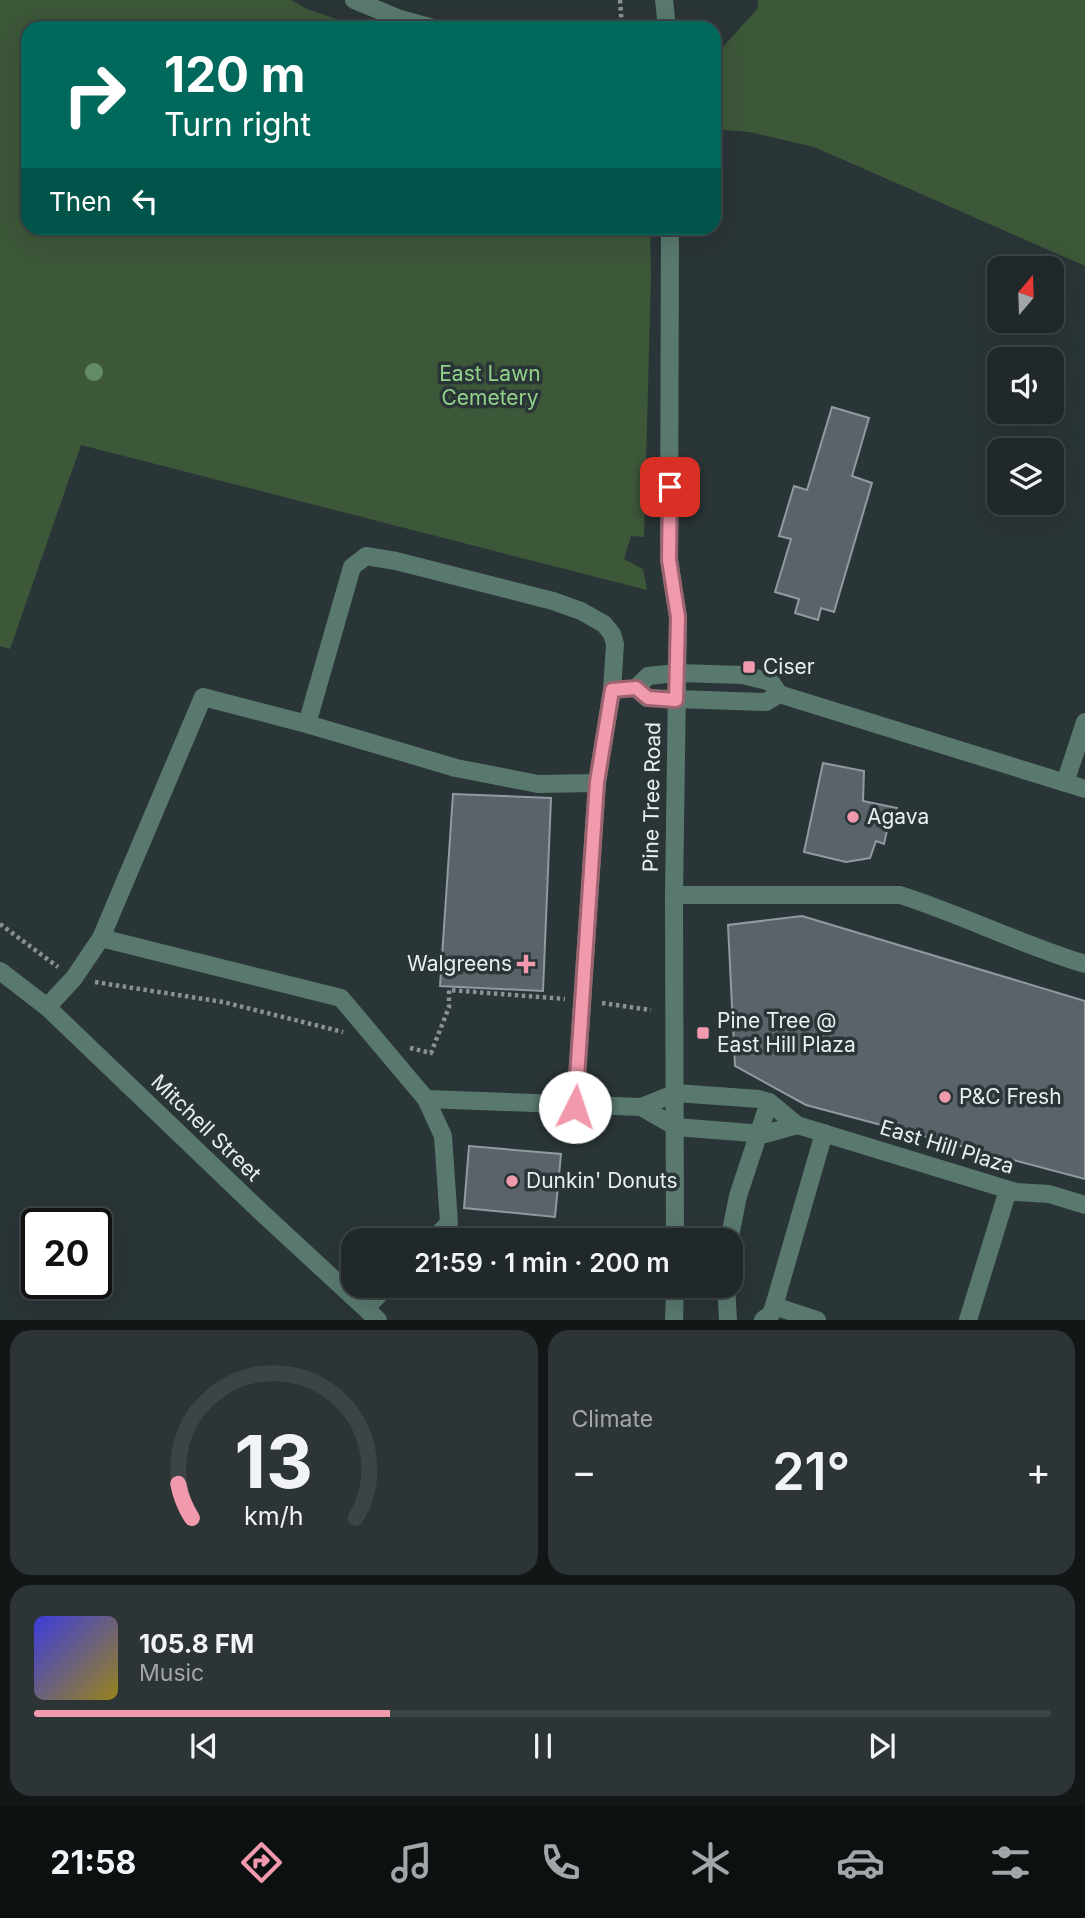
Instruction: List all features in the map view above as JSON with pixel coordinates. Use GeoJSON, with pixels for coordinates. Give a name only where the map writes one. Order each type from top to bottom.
{"type":"FeatureCollection","features":[{"type":"Feature","properties":{"kind":"street"},"geometry":{"type":"LineString","coordinates":[[354,0],[407,21]]}},
{"type":"Feature","properties":{"kind":"street"},"geometry":{"type":"LineString","coordinates":[[664,0],[666,21]]}},
{"type":"Feature","properties":{"kind":"street","name":"Pine Tree Road"},"geometry":{"type":"LineString","coordinates":[[670,235],[669,560],[678,617],[674,895],[675,1228]]}},
{"type":"Feature","properties":{"kind":"street"},"geometry":{"type":"LineString","coordinates":[[307,724],[352,567],[366,556],[396,561],[553,601],[594,617],[604,624],[615,644],[612,690],[597,782],[575,1107]]}},
{"type":"Feature","properties":{"kind":"street"},"geometry":{"type":"LineString","coordinates":[[612,690],[636,688],[648,676],[677,673],[752,676],[771,682],[779,694],[1085,789]]}},
{"type":"Feature","properties":{"kind":"street"},"geometry":{"type":"LineString","coordinates":[[636,688],[648,698],[676,700],[766,702],[779,694]]}},
{"type":"Feature","properties":{"kind":"street"},"geometry":{"type":"LineString","coordinates":[[47,1007],[74,978],[101,938],[203,697],[307,724],[456,768],[538,783],[597,782]]}},
{"type":"Feature","properties":{"kind":"street"},"geometry":{"type":"LineString","coordinates":[[1065,783],[1085,722]]}},
{"type":"Feature","properties":{"kind":"street"},"geometry":{"type":"LineString","coordinates":[[674,895],[900,895],[934,906],[1034,948],[1085,964]]}},
{"type":"Feature","properties":{"kind":"street"},"geometry":{"type":"LineString","coordinates":[[101,938],[341,998],[426,1099],[443,1136],[449,1223],[444,1228]]}},
{"type":"Feature","properties":{"kind":"street","name":"Mitchell Street"},"geometry":{"type":"LineString","coordinates":[[0,971],[47,1007],[372,1314]]}},
{"type":"Feature","properties":{"kind":"street"},"geometry":{"type":"LineString","coordinates":[[426,1099],[575,1107],[641,1107],[676,1093]]}},
{"type":"Feature","properties":{"kind":"street","name":"East Hill Plaza"},"geometry":{"type":"LineString","coordinates":[[676,1093],[749,1097],[769,1102],[797,1125],[1008,1190],[1049,1194],[1085,1205]]}},
{"type":"Feature","properties":{"kind":"street"},"geometry":{"type":"LineString","coordinates":[[732,1228],[738,1196],[769,1102]]}},
{"type":"Feature","properties":{"kind":"street"},"geometry":{"type":"LineString","coordinates":[[641,1107],[676,1127],[765,1134],[797,1125]]}},
{"type":"Feature","properties":{"kind":"street"},"geometry":{"type":"LineString","coordinates":[[817,1320],[769,1313],[824,1133]]}},
{"type":"Feature","properties":{"kind":"street"},"geometry":{"type":"LineString","coordinates":[[968,1320],[1008,1190]]}},
{"type":"Feature","properties":{"kind":"street"},"geometry":{"type":"LineString","coordinates":[[372,1314],[381,1298]]}},
{"type":"Feature","properties":{"kind":"street"},"geometry":{"type":"LineString","coordinates":[[674,1320],[675,1298]]}},
{"type":"Feature","properties":{"kind":"street"},"geometry":{"type":"LineString","coordinates":[[727,1298],[728,1320]]}},
{"type":"Feature","properties":{"kind":"path"},"geometry":{"type":"LineString","coordinates":[[620,0],[622,21]]}},
{"type":"Feature","properties":{"kind":"green space","name":"East Lawn Cemetery"},"geometry":{"type":"Polygon","coordinates":[[[0,0],[291,0],[309,10],[343,21],[21,21],[21,235],[650,235],[644,537],[631,536],[624,559],[643,569],[647,590],[81,445],[10,649],[0,646],[0,0]]]}},
{"type":"Feature","properties":{"kind":"green space"},"geometry":{"type":"Polygon","coordinates":[[[758,0],[1085,0],[1085,266],[814,147],[749,132],[721,130],[721,49],[758,8],[758,0]]]}},
{"type":"Feature","properties":{"kind":"building"},"geometry":{"type":"Polygon","coordinates":[[[832,407],[869,418],[852,476],[872,483],[834,612],[821,608],[818,620],[795,613],[799,599],[775,592],[791,539],[779,536],[794,486],[807,490],[832,407]]]}},
{"type":"Feature","properties":{"kind":"building","name":"Agava"},"geometry":{"type":"Polygon","coordinates":[[[823,763],[864,771],[863,801],[897,808],[892,828],[888,826],[884,844],[876,841],[870,858],[846,862],[804,852],[823,763]]]}},
{"type":"Feature","properties":{"kind":"building"},"geometry":{"type":"Polygon","coordinates":[[[453,794],[551,798],[543,991],[440,986],[453,794]]]}},
{"type":"Feature","properties":{"kind":"building"},"geometry":{"type":"Polygon","coordinates":[[[802,916],[1085,1001],[1085,1179],[806,1105],[735,1066],[728,925],[802,916]]]}},
{"type":"Feature","properties":{"kind":"building","name":"Dunkin' Donuts"},"geometry":{"type":"Polygon","coordinates":[[[469,1146],[561,1154],[555,1217],[464,1208],[469,1146]]]}},
{"type":"Feature","properties":{"kind":"place","name":"Ciser"},"geometry":{"type":"Point","coordinates":[749,667]}},
{"type":"Feature","properties":{"kind":"place","name":"Agava"},"geometry":{"type":"Point","coordinates":[853,817]}},
{"type":"Feature","properties":{"kind":"place","name":"Walgreens"},"geometry":{"type":"Point","coordinates":[526,964]}},
{"type":"Feature","properties":{"kind":"place","name":"Pine Tree @ East Hill Plaza"},"geometry":{"type":"Point","coordinates":[703,1033]}},
{"type":"Feature","properties":{"kind":"place","name":"P&C Fresh"},"geometry":{"type":"Point","coordinates":[945,1097]}},
{"type":"Feature","properties":{"kind":"place","name":"Dunkin' Donuts"},"geometry":{"type":"Point","coordinates":[512,1181]}},
{"type":"Feature","properties":{"kind":"route"},"geometry":{"type":"LineString","coordinates":[[575,1107],[597,782],[612,690],[636,688],[648,698],[676,700],[678,617],[669,560],[670,487]]}}]}
